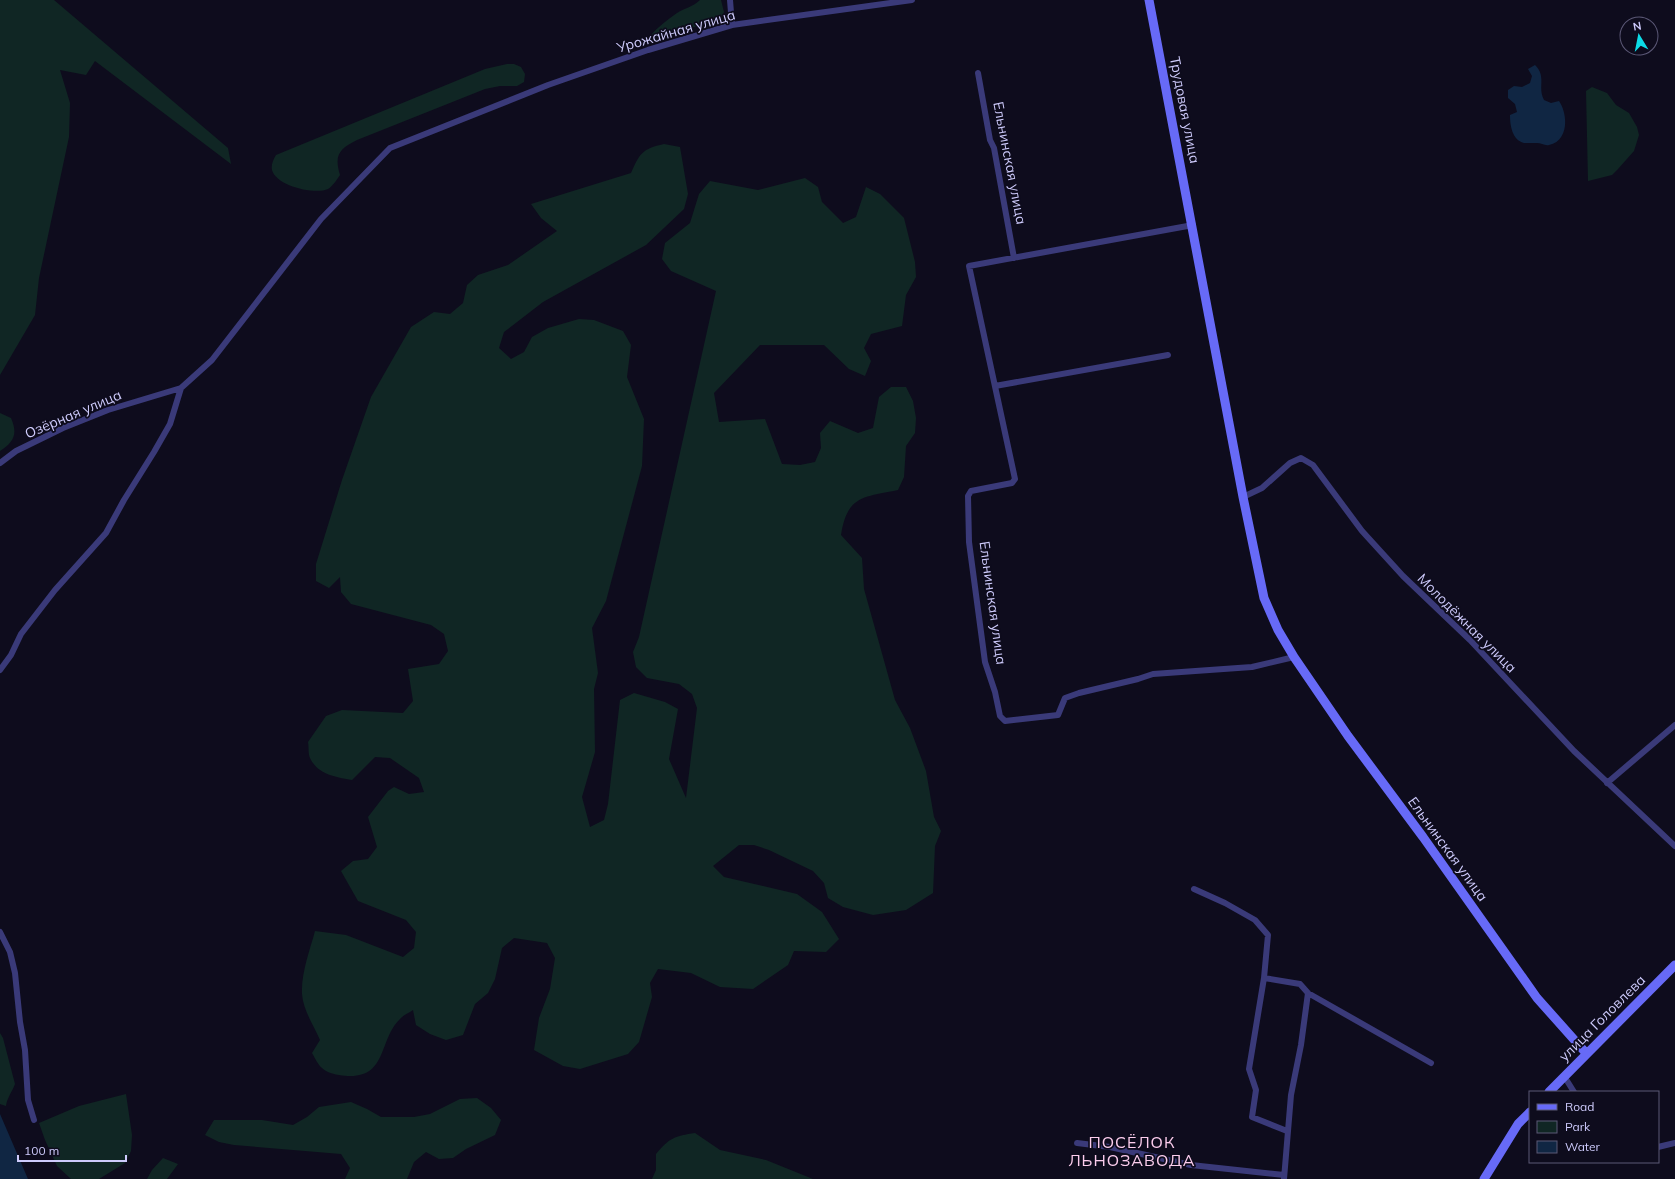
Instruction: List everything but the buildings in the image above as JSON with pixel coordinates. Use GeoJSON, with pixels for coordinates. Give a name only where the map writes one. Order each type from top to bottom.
{"type":"FeatureCollection","features":[{"type":"Feature","properties":{"kind":"main road","name":"Трудовая улица"},"geometry":{"type":"LineString","coordinates":[[1149,0],[1238,461]]}},
{"type":"Feature","properties":{"kind":"main road","name":"Ельнинская улица"},"geometry":{"type":"LineString","coordinates":[[1238,461],[1243,497],[1264,598],[1278,630],[1294,657],[1348,736],[1423,837],[1537,998],[1586,1053]]}},
{"type":"Feature","properties":{"kind":"main road","name":"улица Головлева"},"geometry":{"type":"LineString","coordinates":[[1550,1091],[1675,965]]}},
{"type":"Feature","properties":{"kind":"main road"},"geometry":{"type":"LineString","coordinates":[[1484,1179],[1518,1124],[1529,1113]]}},
{"type":"Feature","properties":{"kind":"street"},"geometry":{"type":"LineString","coordinates":[[730,0],[732,25]]}},
{"type":"Feature","properties":{"kind":"street","name":"Урожайная улица"},"geometry":{"type":"LineString","coordinates":[[181,388],[212,360],[321,219],[390,148],[548,84],[648,50],[732,25],[912,0]]}},
{"type":"Feature","properties":{"kind":"street","name":"Ельнинская улица"},"geometry":{"type":"LineString","coordinates":[[978,73],[990,140],[994,148],[1014,258]]}},
{"type":"Feature","properties":{"kind":"street","name":"Ельнинская улица"},"geometry":{"type":"LineString","coordinates":[[1192,225],[969,266],[1015,479],[1012,483],[972,490],[968,496],[969,542],[985,662],[995,692],[1000,716],[1005,721],[1058,715],[1065,698],[1079,693],[1138,680],[1153,674],[1252,667],[1294,657]]}},
{"type":"Feature","properties":{"kind":"street"},"geometry":{"type":"LineString","coordinates":[[995,386],[1168,355]]}},
{"type":"Feature","properties":{"kind":"street"},"geometry":{"type":"LineString","coordinates":[[0,670],[11,655],[21,634],[55,590],[106,533],[170,424],[181,388]]}},
{"type":"Feature","properties":{"kind":"street","name":"Озёрная улица"},"geometry":{"type":"LineString","coordinates":[[0,463],[16,451],[63,428],[108,410],[181,388]]}},
{"type":"Feature","properties":{"kind":"street","name":"Молодёжная улица"},"geometry":{"type":"LineString","coordinates":[[1243,497],[1262,488],[1290,463],[1300,458],[1313,465],[1362,531],[1403,576],[1470,640],[1574,751],[1675,846]]}},
{"type":"Feature","properties":{"kind":"street"},"geometry":{"type":"LineString","coordinates":[[1607,782],[1675,725]]}},
{"type":"Feature","properties":{"kind":"street"},"geometry":{"type":"LineString","coordinates":[[1194,889],[1225,903],[1255,920],[1268,935],[1266,970],[1249,1069],[1256,1090],[1252,1117],[1287,1131]]}},
{"type":"Feature","properties":{"kind":"street"},"geometry":{"type":"LineString","coordinates":[[0,932],[10,952],[15,973],[20,1022],[25,1050],[28,1100],[34,1120]]}},
{"type":"Feature","properties":{"kind":"street"},"geometry":{"type":"LineString","coordinates":[[1264,978],[1300,984],[1308,993],[1431,1063]]}},
{"type":"Feature","properties":{"kind":"street"},"geometry":{"type":"LineString","coordinates":[[1078,1142],[1110,1147],[1191,1165],[1284,1177],[1291,1095],[1302,1045],[1308,993]]}},
{"type":"Feature","properties":{"kind":"street"},"geometry":{"type":"LineString","coordinates":[[1564,1076],[1573,1091]]}},
{"type":"Feature","properties":{"kind":"street"},"geometry":{"type":"LineString","coordinates":[[1659,1147],[1675,1143]]}},
{"type":"Feature","properties":{"kind":"green space"},"geometry":{"type":"Polygon","coordinates":[[[0,0],[54,0],[228,148],[231,164],[95,61],[86,75],[60,70],[70,103],[69,137],[39,278],[35,315],[0,375],[0,0]]]}},
{"type":"Feature","properties":{"kind":"green space"},"geometry":{"type":"Polygon","coordinates":[[[700,0],[721,0],[724,12],[721,19],[665,36],[650,36],[673,16],[700,0]]]}},
{"type":"Feature","properties":{"kind":"green space"},"geometry":{"type":"Polygon","coordinates":[[[514,64],[521,67],[525,74],[524,82],[517,86],[500,86],[485,89],[357,140],[346,146],[338,158],[340,175],[328,189],[314,191],[288,185],[275,176],[272,170],[272,162],[276,155],[485,69],[514,64]]]}},
{"type":"Feature","properties":{"kind":"green space"},"geometry":{"type":"Polygon","coordinates":[[[1592,87],[1607,93],[1616,105],[1629,113],[1637,127],[1639,135],[1634,151],[1612,175],[1588,181],[1586,91],[1592,87]]]}},
{"type":"Feature","properties":{"kind":"green space"},"geometry":{"type":"Polygon","coordinates":[[[664,144],[680,147],[688,194],[684,209],[646,245],[543,302],[504,332],[499,348],[511,359],[524,352],[532,337],[548,328],[579,319],[594,320],[623,331],[631,345],[627,377],[644,419],[642,466],[606,601],[592,628],[598,673],[594,689],[595,752],[582,797],[590,827],[604,820],[608,804],[620,700],[634,693],[665,702],[678,709],[669,759],[686,798],[697,708],[692,694],[679,684],[647,678],[636,667],[633,652],[639,637],[716,291],[671,271],[662,259],[665,243],[690,223],[699,194],[710,181],[758,190],[805,178],[818,187],[822,202],[843,223],[856,217],[866,187],[880,194],[904,218],[915,262],[916,277],[906,295],[902,326],[871,334],[864,348],[871,361],[865,376],[849,369],[824,345],[760,345],[714,393],[719,422],[765,419],[782,464],[800,465],[815,462],[821,448],[820,433],[830,421],[858,433],[873,428],[879,397],[891,387],[906,387],[913,401],[916,418],[915,433],[906,446],[904,477],[898,490],[875,494],[859,500],[852,505],[844,522],[841,535],[862,558],[864,589],[895,700],[910,728],[926,771],[934,817],[941,831],[935,846],[933,893],[906,910],[873,915],[843,907],[828,898],[824,883],[813,871],[769,850],[754,845],[739,845],[713,866],[724,877],[797,894],[822,912],[839,939],[826,952],[794,951],[788,965],[753,989],[720,987],[691,973],[658,969],[650,983],[652,997],[639,1042],[628,1054],[580,1069],[563,1066],[534,1050],[539,1018],[550,989],[555,958],[547,943],[514,938],[502,948],[495,979],[488,993],[475,1004],[463,1035],[446,1040],[430,1034],[416,1025],[413,1010],[404,1015],[393,1028],[380,1058],[374,1067],[366,1073],[355,1076],[333,1074],[319,1065],[312,1053],[320,1040],[307,1012],[302,994],[304,970],[315,931],[346,935],[403,957],[414,948],[416,932],[406,920],[358,901],[341,871],[353,861],[368,859],[377,847],[368,817],[388,791],[394,787],[409,794],[424,792],[419,778],[390,758],[375,757],[352,780],[340,778],[323,772],[313,764],[309,756],[308,742],[326,716],[342,710],[403,713],[413,701],[408,669],[439,664],[448,651],[444,634],[431,625],[351,604],[341,592],[340,577],[329,588],[316,581],[316,564],[342,480],[371,397],[411,327],[434,312],[450,314],[463,303],[467,285],[478,275],[508,265],[557,231],[541,218],[531,204],[631,173],[640,156],[646,150],[664,144]]]}},
{"type":"Feature","properties":{"kind":"green space"},"geometry":{"type":"Polygon","coordinates":[[[0,413],[11,418],[14,433],[9,444],[0,451],[0,413]]]}},
{"type":"Feature","properties":{"kind":"green space"},"geometry":{"type":"Polygon","coordinates":[[[0,1033],[3,1038],[15,1084],[6,1106],[0,1104],[0,1033]]]}},
{"type":"Feature","properties":{"kind":"green space"},"geometry":{"type":"Polygon","coordinates":[[[126,1094],[132,1135],[131,1151],[125,1163],[99,1179],[71,1179],[57,1166],[39,1123],[79,1106],[126,1094]]]}},
{"type":"Feature","properties":{"kind":"green space"},"geometry":{"type":"Polygon","coordinates":[[[477,1098],[491,1108],[501,1120],[495,1135],[466,1149],[453,1158],[439,1159],[426,1152],[414,1162],[407,1179],[345,1179],[350,1168],[341,1154],[234,1145],[219,1142],[205,1135],[214,1120],[262,1120],[293,1125],[307,1117],[319,1107],[351,1102],[381,1117],[414,1117],[430,1114],[460,1099],[477,1098]]]}},
{"type":"Feature","properties":{"kind":"green space"},"geometry":{"type":"Polygon","coordinates":[[[695,1133],[720,1150],[766,1160],[813,1179],[652,1179],[656,1170],[656,1154],[669,1141],[682,1135],[695,1133]]]}},
{"type":"Feature","properties":{"kind":"green space"},"geometry":{"type":"Polygon","coordinates":[[[163,1158],[178,1164],[167,1179],[147,1179],[152,1170],[163,1158]]]}},
{"type":"Feature","properties":{"kind":"water"},"geometry":{"type":"Polygon","coordinates":[[[1535,65],[1539,69],[1541,91],[1544,100],[1551,103],[1559,101],[1564,113],[1565,126],[1563,133],[1556,142],[1549,145],[1524,143],[1520,141],[1512,132],[1510,123],[1510,115],[1517,112],[1515,104],[1508,98],[1508,90],[1514,86],[1522,87],[1530,83],[1532,76],[1528,69],[1535,65]]]}},
{"type":"Feature","properties":{"kind":"water"},"geometry":{"type":"Polygon","coordinates":[[[0,1114],[28,1179],[0,1179],[0,1114]]]}},
{"type":"Feature","properties":{"kind":"district","name":"ПОСЁЛОК ЛЬНОЗАВОДА"},"geometry":{"type":"Point","coordinates":[1132,1151]}}]}
